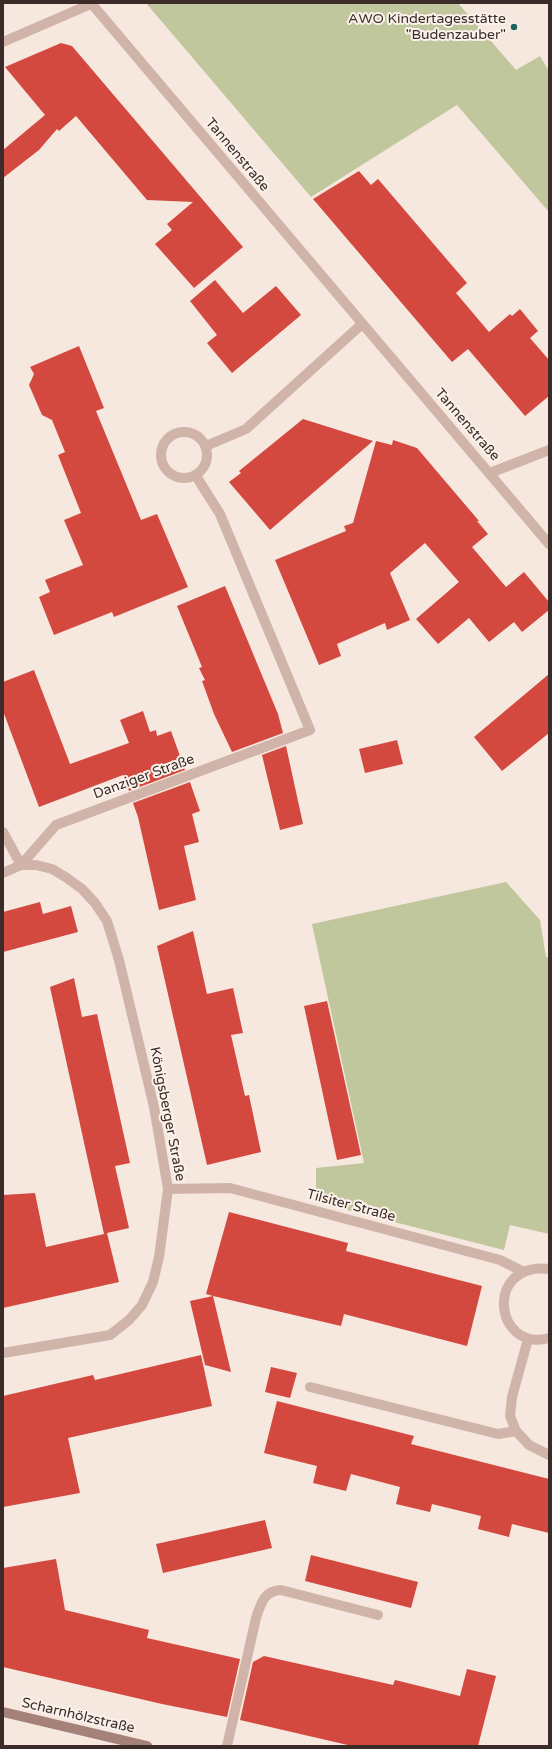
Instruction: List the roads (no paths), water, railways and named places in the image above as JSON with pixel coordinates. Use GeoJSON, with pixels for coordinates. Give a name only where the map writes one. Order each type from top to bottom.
{"type":"FeatureCollection","features":[{"type":"Feature","properties":{"kind":"main road","name":"Scharnhölzstraße"},"geometry":{"type":"LineString","coordinates":[[3,1712],[147,1746]]}},
{"type":"Feature","properties":{"kind":"street"},"geometry":{"type":"LineString","coordinates":[[3,42],[91,3]]}},
{"type":"Feature","properties":{"kind":"street","name":"Tannenstraße"},"geometry":{"type":"LineString","coordinates":[[91,3],[549,544]]}},
{"type":"Feature","properties":{"kind":"street"},"geometry":{"type":"LineString","coordinates":[[206,446],[246,429],[362,324]]}},
{"type":"Feature","properties":{"kind":"street"},"geometry":{"type":"LineString","coordinates":[[184,432],[193,433],[201,438],[206,446],[206,463],[196,476],[182,478],[169,474],[163,466],[160,457],[162,448],[166,439],[174,434],[184,432]]}},
{"type":"Feature","properties":{"kind":"street"},"geometry":{"type":"LineString","coordinates":[[490,473],[549,450]]}},
{"type":"Feature","properties":{"kind":"street","name":"Danziger Straße"},"geometry":{"type":"LineString","coordinates":[[3,873],[21,865],[56,825],[310,730],[220,514],[196,476]]}},
{"type":"Feature","properties":{"kind":"street"},"geometry":{"type":"LineString","coordinates":[[3,832],[21,865]]}},
{"type":"Feature","properties":{"kind":"street","name":"Königsberger Straße"},"geometry":{"type":"LineString","coordinates":[[3,1353],[110,1335],[129,1320],[142,1305],[152,1282],[159,1257],[168,1189],[154,1106],[119,960],[107,922],[95,903],[82,889],[67,878],[52,869],[36,865],[21,865]]}},
{"type":"Feature","properties":{"kind":"street","name":"Tilsiter Straße"},"geometry":{"type":"LineString","coordinates":[[168,1189],[230,1188],[500,1260],[522,1271]]}},
{"type":"Feature","properties":{"kind":"street"},"geometry":{"type":"LineString","coordinates":[[549,1269],[536,1268],[522,1271],[511,1280],[504,1293],[503,1307],[507,1321],[516,1332],[528,1339],[542,1340],[549,1338]]}},
{"type":"Feature","properties":{"kind":"street"},"geometry":{"type":"LineString","coordinates":[[528,1339],[512,1398],[510,1416],[516,1431],[529,1445],[549,1455]]}},
{"type":"Feature","properties":{"kind":"street"},"geometry":{"type":"LineString","coordinates":[[310,1387],[498,1434],[516,1431]]}},
{"type":"Feature","properties":{"kind":"street"},"geometry":{"type":"LineString","coordinates":[[227,1746],[256,1618],[262,1599],[273,1590],[281,1590],[378,1615]]}},
{"type":"Feature","properties":{"kind":"place","name":"AWO Kindertagesstätte \"Budenzauber\""},"geometry":{"type":"Point","coordinates":[514,27]}}]}
